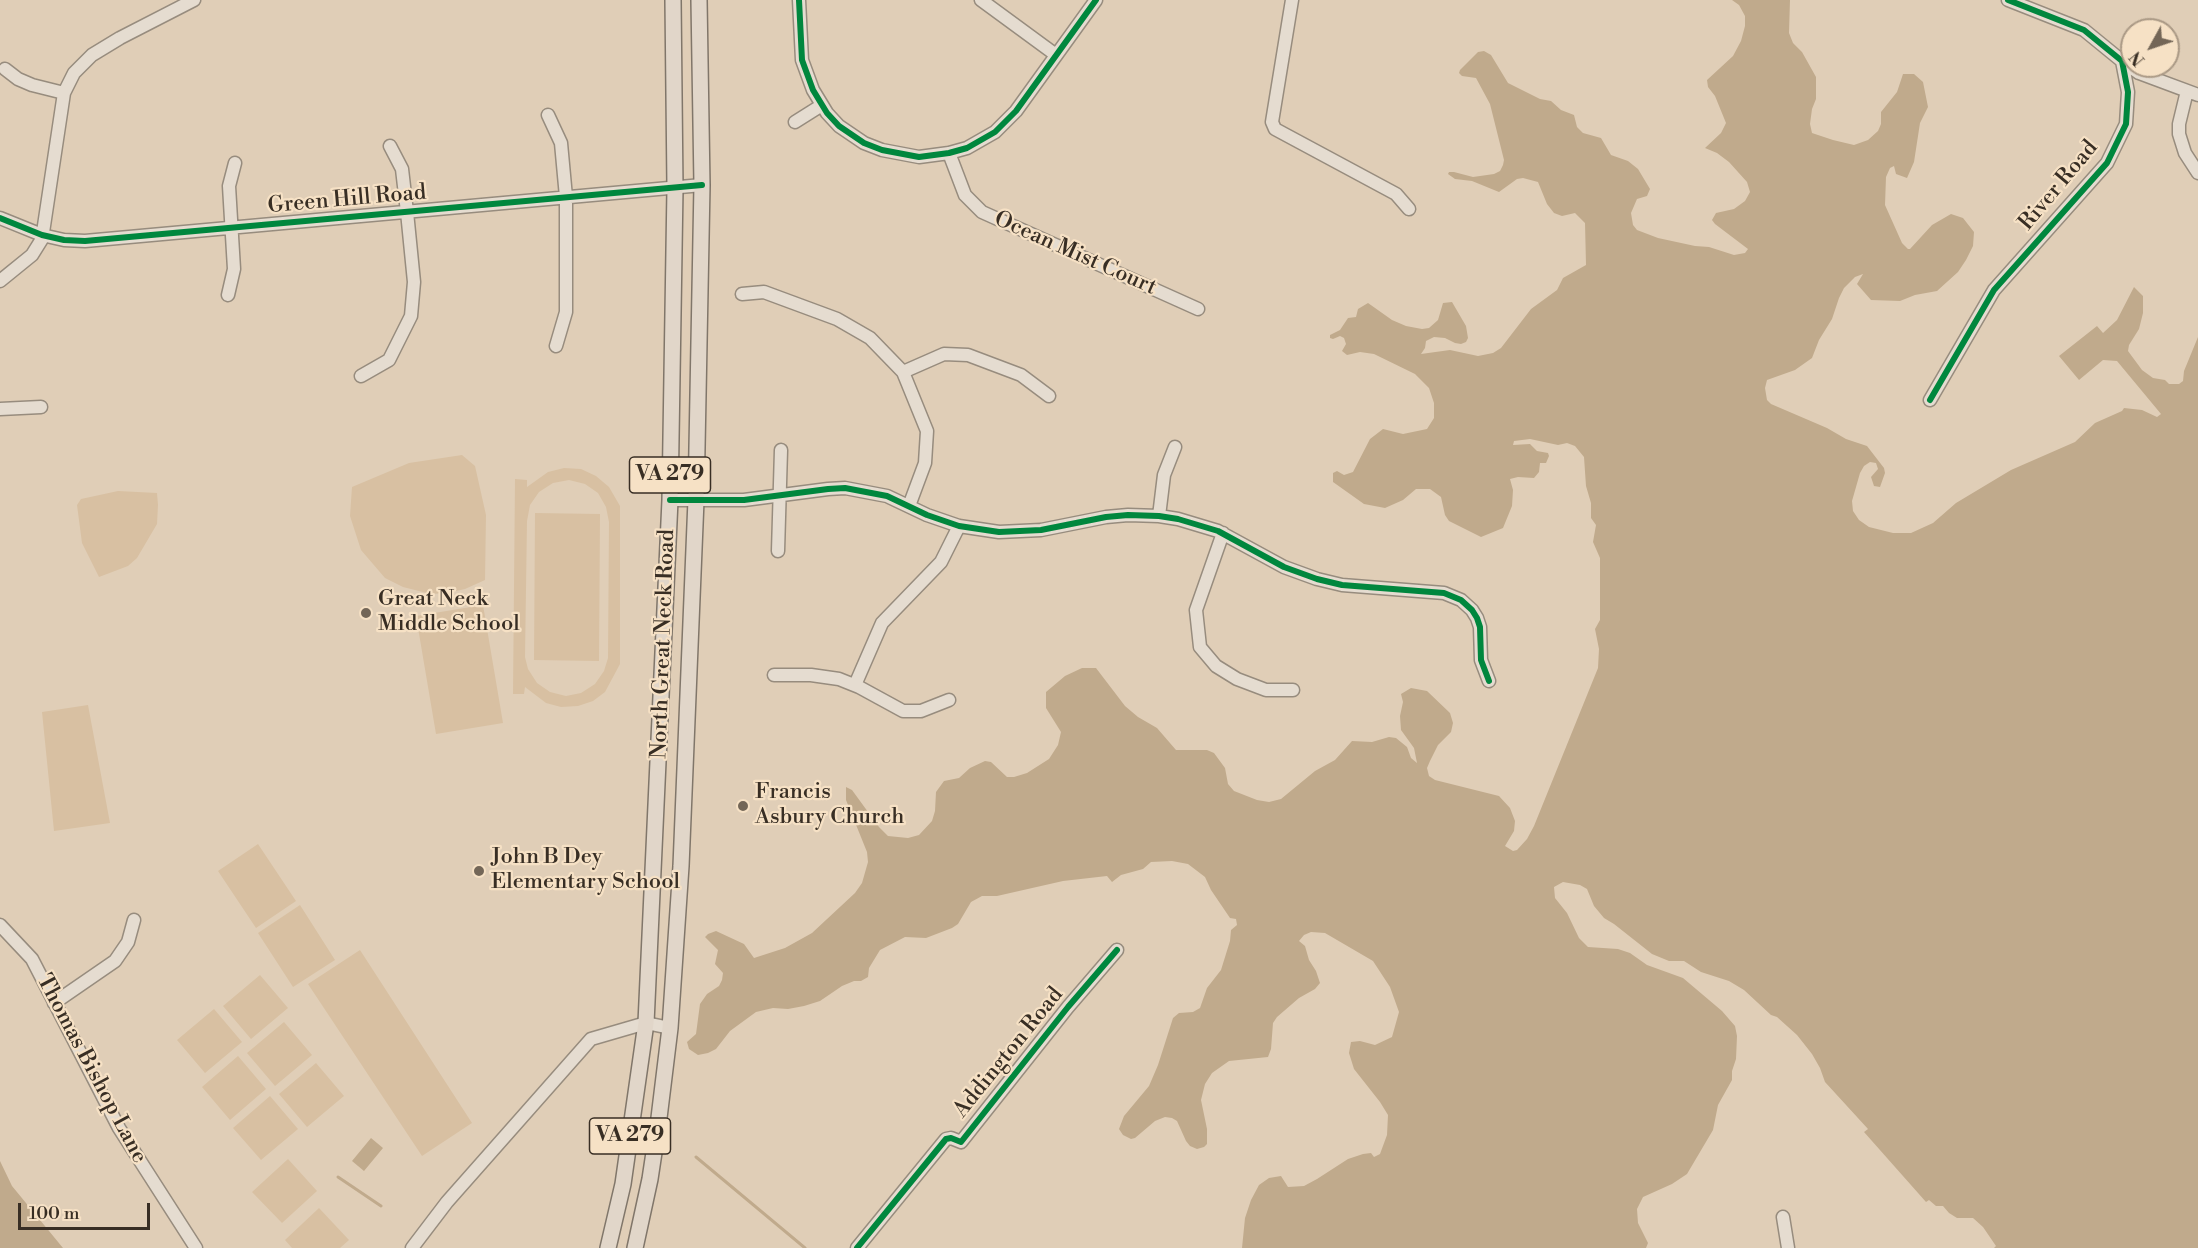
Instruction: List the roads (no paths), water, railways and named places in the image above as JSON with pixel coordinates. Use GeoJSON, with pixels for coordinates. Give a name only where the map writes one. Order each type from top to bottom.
{"type":"FeatureCollection","features":[{"type":"Feature","properties":{"kind":"main road","name":"North Great Neck Road"},"geometry":{"type":"LineString","coordinates":[[608,1248],[623,1184],[646,1023],[670,500],[675,188],[672,0]]}},
{"type":"Feature","properties":{"kind":"main road","name":"North Great Neck Road"},"geometry":{"type":"LineString","coordinates":[[634,1248],[650,1179],[670,1028],[681,866],[696,500],[702,185],[699,0]]}},
{"type":"Feature","properties":{"kind":"street"},"geometry":{"type":"LineString","coordinates":[[0,281],[32,255],[42,235],[64,93],[74,73],[92,55],[194,0]]}},
{"type":"Feature","properties":{"kind":"street"},"geometry":{"type":"LineString","coordinates":[[799,0],[802,60],[813,90],[822,105],[839,126],[851,135],[882,150],[919,157],[949,153],[982,141],[1006,122],[1096,0]]}},
{"type":"Feature","properties":{"kind":"street"},"geometry":{"type":"LineString","coordinates":[[981,0],[1056,55]]}},
{"type":"Feature","properties":{"kind":"street"},"geometry":{"type":"LineString","coordinates":[[1292,0],[1272,122],[1275,129],[1396,194],[1409,209]]}},
{"type":"Feature","properties":{"kind":"street"},"geometry":{"type":"LineString","coordinates":[[2008,0],[2027,3],[2084,30],[2120,59]]}},
{"type":"Feature","properties":{"kind":"street"},"geometry":{"type":"LineString","coordinates":[[5,69],[18,79],[32,85],[64,93]]}},
{"type":"Feature","properties":{"kind":"street","name":"River Road"},"geometry":{"type":"LineString","coordinates":[[1930,400],[1994,290],[2107,164],[2126,124],[2128,92],[2125,78]]}},
{"type":"Feature","properties":{"kind":"street"},"geometry":{"type":"LineString","coordinates":[[2152,78],[2193,93],[2179,124],[2179,134],[2185,153],[2198,173]]}},
{"type":"Feature","properties":{"kind":"street"},"geometry":{"type":"LineString","coordinates":[[795,122],[822,105]]}},
{"type":"Feature","properties":{"kind":"street"},"geometry":{"type":"LineString","coordinates":[[548,115],[561,143],[566,197],[566,312],[556,346]]}},
{"type":"Feature","properties":{"kind":"street"},"geometry":{"type":"LineString","coordinates":[[362,376],[388,360],[411,316],[414,282],[402,169],[390,146]]}},
{"type":"Feature","properties":{"kind":"street","name":"Ocean Mist Court"},"geometry":{"type":"LineString","coordinates":[[949,153],[965,195],[982,212],[1198,309]]}},
{"type":"Feature","properties":{"kind":"street"},"geometry":{"type":"LineString","coordinates":[[228,295],[234,269],[229,186],[235,163]]}},
{"type":"Feature","properties":{"kind":"street","name":"Green Hill Road"},"geometry":{"type":"LineString","coordinates":[[0,218],[42,235],[64,240],[85,241],[702,185]]}},
{"type":"Feature","properties":{"kind":"street"},"geometry":{"type":"LineString","coordinates":[[742,294],[764,292],[837,319],[870,338],[903,372],[927,431],[925,463],[909,506]]}},
{"type":"Feature","properties":{"kind":"street"},"geometry":{"type":"LineString","coordinates":[[903,372],[944,354],[968,355],[1021,375],[1049,396]]}},
{"type":"Feature","properties":{"kind":"street"},"geometry":{"type":"LineString","coordinates":[[0,409],[40,407]]}},
{"type":"Feature","properties":{"kind":"street"},"geometry":{"type":"LineString","coordinates":[[1159,516],[1164,475],[1175,447]]}},
{"type":"Feature","properties":{"kind":"street"},"geometry":{"type":"LineString","coordinates":[[778,551],[781,450]]}},
{"type":"Feature","properties":{"kind":"street"},"geometry":{"type":"LineString","coordinates":[[670,500],[744,500],[845,488],[877,493],[959,526],[988,531],[1017,532],[1055,528],[1106,518],[1159,516],[1200,524],[1223,533],[1284,567],[1317,579],[1342,585],[1444,593],[1461,600],[1477,618],[1480,627],[1481,660],[1489,681]]}},
{"type":"Feature","properties":{"kind":"street"},"geometry":{"type":"LineString","coordinates":[[855,685],[882,623],[941,562],[959,526]]}},
{"type":"Feature","properties":{"kind":"street"},"geometry":{"type":"LineString","coordinates":[[1223,533],[1196,610],[1200,646],[1216,666],[1237,679],[1266,690],[1293,690]]}},
{"type":"Feature","properties":{"kind":"street"},"geometry":{"type":"LineString","coordinates":[[774,675],[820,676],[855,685],[903,711],[921,711],[949,700]]}},
{"type":"Feature","properties":{"kind":"street"},"geometry":{"type":"LineString","coordinates":[[54,1003],[115,961],[128,942],[134,920]]}},
{"type":"Feature","properties":{"kind":"street","name":"Thomas Bishop Lane"},"geometry":{"type":"LineString","coordinates":[[0,925],[32,959],[119,1128],[196,1248]]}},
{"type":"Feature","properties":{"kind":"street","name":"Addington Road"},"geometry":{"type":"LineString","coordinates":[[857,1248],[946,1139],[951,1138],[961,1142],[1068,1007],[1117,950]]}},
{"type":"Feature","properties":{"kind":"street"},"geometry":{"type":"LineString","coordinates":[[412,1248],[447,1202],[591,1039],[646,1023],[670,1028]]}},
{"type":"Feature","properties":{"kind":"street"},"geometry":{"type":"LineString","coordinates":[[1783,1217],[1788,1248]]}},
{"type":"Feature","properties":{"kind":"waterway"},"geometry":{"type":"LineString","coordinates":[[696,1157],[805,1248]]}},
{"type":"Feature","properties":{"kind":"waterway"},"geometry":{"type":"LineString","coordinates":[[338,1177],[381,1206]]}},
{"type":"Feature","properties":{"kind":"place","name":"Great Neck Middle School"},"geometry":{"type":"Point","coordinates":[366,613]}},
{"type":"Feature","properties":{"kind":"place","name":"Francis Asbury Church"},"geometry":{"type":"Point","coordinates":[743,806]}},
{"type":"Feature","properties":{"kind":"place","name":"John B Dey Elementary School"},"geometry":{"type":"Point","coordinates":[479,871]}}]}
